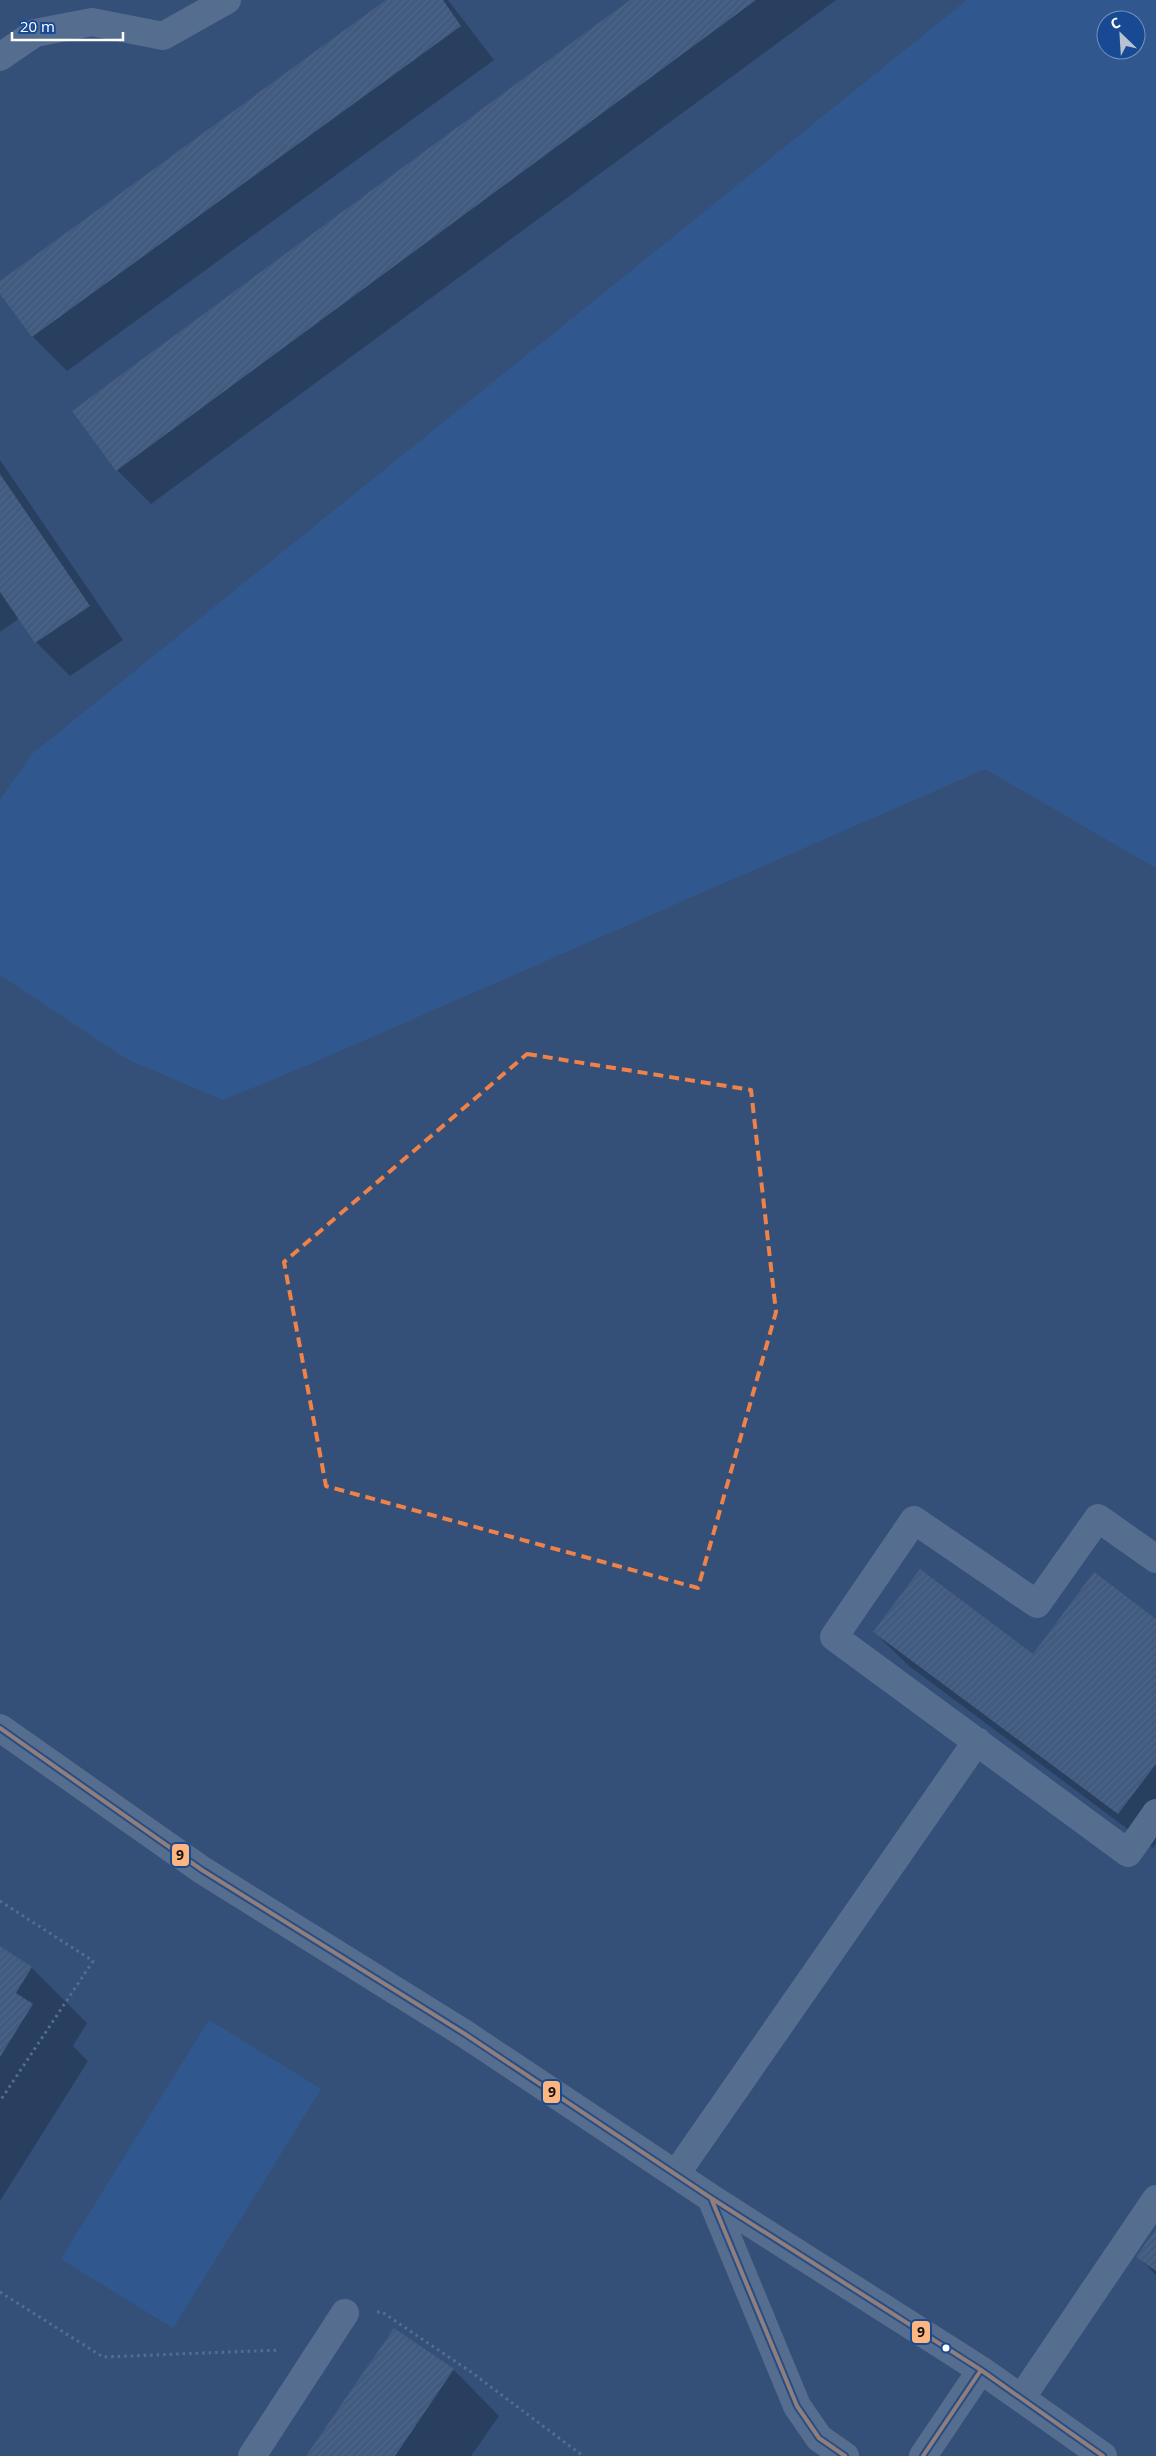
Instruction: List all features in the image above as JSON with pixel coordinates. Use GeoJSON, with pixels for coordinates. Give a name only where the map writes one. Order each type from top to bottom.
{"type":"FeatureCollection","features":[{"type":"Feature","properties":{"kind":"street"},"geometry":{"type":"LineString","coordinates":[[0,57],[35,33],[92,22],[163,36],[227,0]]}},
{"type":"Feature","properties":{"kind":"street"},"geometry":{"type":"LineString","coordinates":[[1156,1560],[1098,1518],[1037,1604],[914,1520],[834,1637],[1128,1853],[1156,1813]]}},
{"type":"Feature","properties":{"kind":"street"},"geometry":{"type":"LineString","coordinates":[[0,1728],[202,1870],[465,2034],[711,2198],[1022,2397],[1103,2456]]}},
{"type":"Feature","properties":{"kind":"street"},"geometry":{"type":"LineString","coordinates":[[676,2174],[977,1741]]}},
{"type":"Feature","properties":{"kind":"street"},"geometry":{"type":"LineString","coordinates":[[711,2198],[797,2406],[819,2438],[845,2456]]}},
{"type":"Feature","properties":{"kind":"street"},"geometry":{"type":"LineString","coordinates":[[1022,2397],[1156,2199]]}},
{"type":"Feature","properties":{"kind":"street"},"geometry":{"type":"LineString","coordinates":[[252,2456],[325,2348],[345,2313]]}},
{"type":"Feature","properties":{"kind":"street"},"geometry":{"type":"LineString","coordinates":[[922,2456],[981,2370]]}},
{"type":"Feature","properties":{"kind":"path"},"geometry":{"type":"LineString","coordinates":[[0,1900],[93,1961],[0,2101]]}},
{"type":"Feature","properties":{"kind":"path"},"geometry":{"type":"LineString","coordinates":[[0,2292],[103,2357],[325,2348]]}},
{"type":"Feature","properties":{"kind":"path"},"geometry":{"type":"LineString","coordinates":[[345,2313],[382,2312],[471,2372],[583,2456]]}},
{"type":"Feature","properties":{"kind":"highlighted area"},"geometry":{"type":"Polygon","coordinates":[[[527,1054],[751,1090],[776,1312],[698,1588],[326,1486],[284,1262],[527,1054]]]}},
{"type":"Feature","properties":{"kind":"shaded area"},"geometry":{"type":"Polygon","coordinates":[[[967,0],[1156,0],[1156,868],[985,769],[310,1064],[223,1100],[127,1059],[0,975],[0,800],[32,754],[967,0]]]}},
{"type":"Feature","properties":{"kind":"shaded area"},"geometry":{"type":"Polygon","coordinates":[[[209,2020],[321,2089],[173,2328],[61,2259],[209,2020]]]}},
{"type":"Feature","properties":{"kind":"building"},"geometry":{"type":"Polygon","coordinates":[[[386,0],[443,0],[461,26],[32,337],[0,294],[0,281],[386,0]]]}},
{"type":"Feature","properties":{"kind":"building"},"geometry":{"type":"Polygon","coordinates":[[[630,0],[756,0],[116,471],[72,411],[630,0]]]}},
{"type":"Feature","properties":{"kind":"building"},"geometry":{"type":"Polygon","coordinates":[[[0,474],[90,606],[35,643],[0,592],[0,474]]]}},
{"type":"Feature","properties":{"kind":"building"},"geometry":{"type":"Polygon","coordinates":[[[920,1569],[1033,1654],[1094,1572],[1156,1619],[1156,1764],[1118,1814],[873,1632],[920,1569]]]}},
{"type":"Feature","properties":{"kind":"building"},"geometry":{"type":"Polygon","coordinates":[[[0,1946],[32,1967],[16,1993],[33,2004],[0,2057],[0,1946]]]}},
{"type":"Feature","properties":{"kind":"building"},"geometry":{"type":"Polygon","coordinates":[[[1156,2229],[1156,2271],[1136,2257],[1156,2229]]]}},
{"type":"Feature","properties":{"kind":"building"},"geometry":{"type":"Polygon","coordinates":[[[394,2328],[454,2369],[395,2456],[306,2456],[394,2328]]]}},
{"type":"Feature","properties":{"kind":"transit line","name":"9"},"geometry":{"type":"LineString","coordinates":[[0,1728],[202,1870],[465,2034],[711,2198],[981,2370],[1103,2456]]}},
{"type":"Feature","properties":{"kind":"transit line","name":"9"},"geometry":{"type":"LineString","coordinates":[[711,2198],[797,2406],[819,2438],[845,2456]]}},
{"type":"Feature","properties":{"kind":"transit line","name":"9"},"geometry":{"type":"LineString","coordinates":[[923,2456],[981,2370]]}}]}
